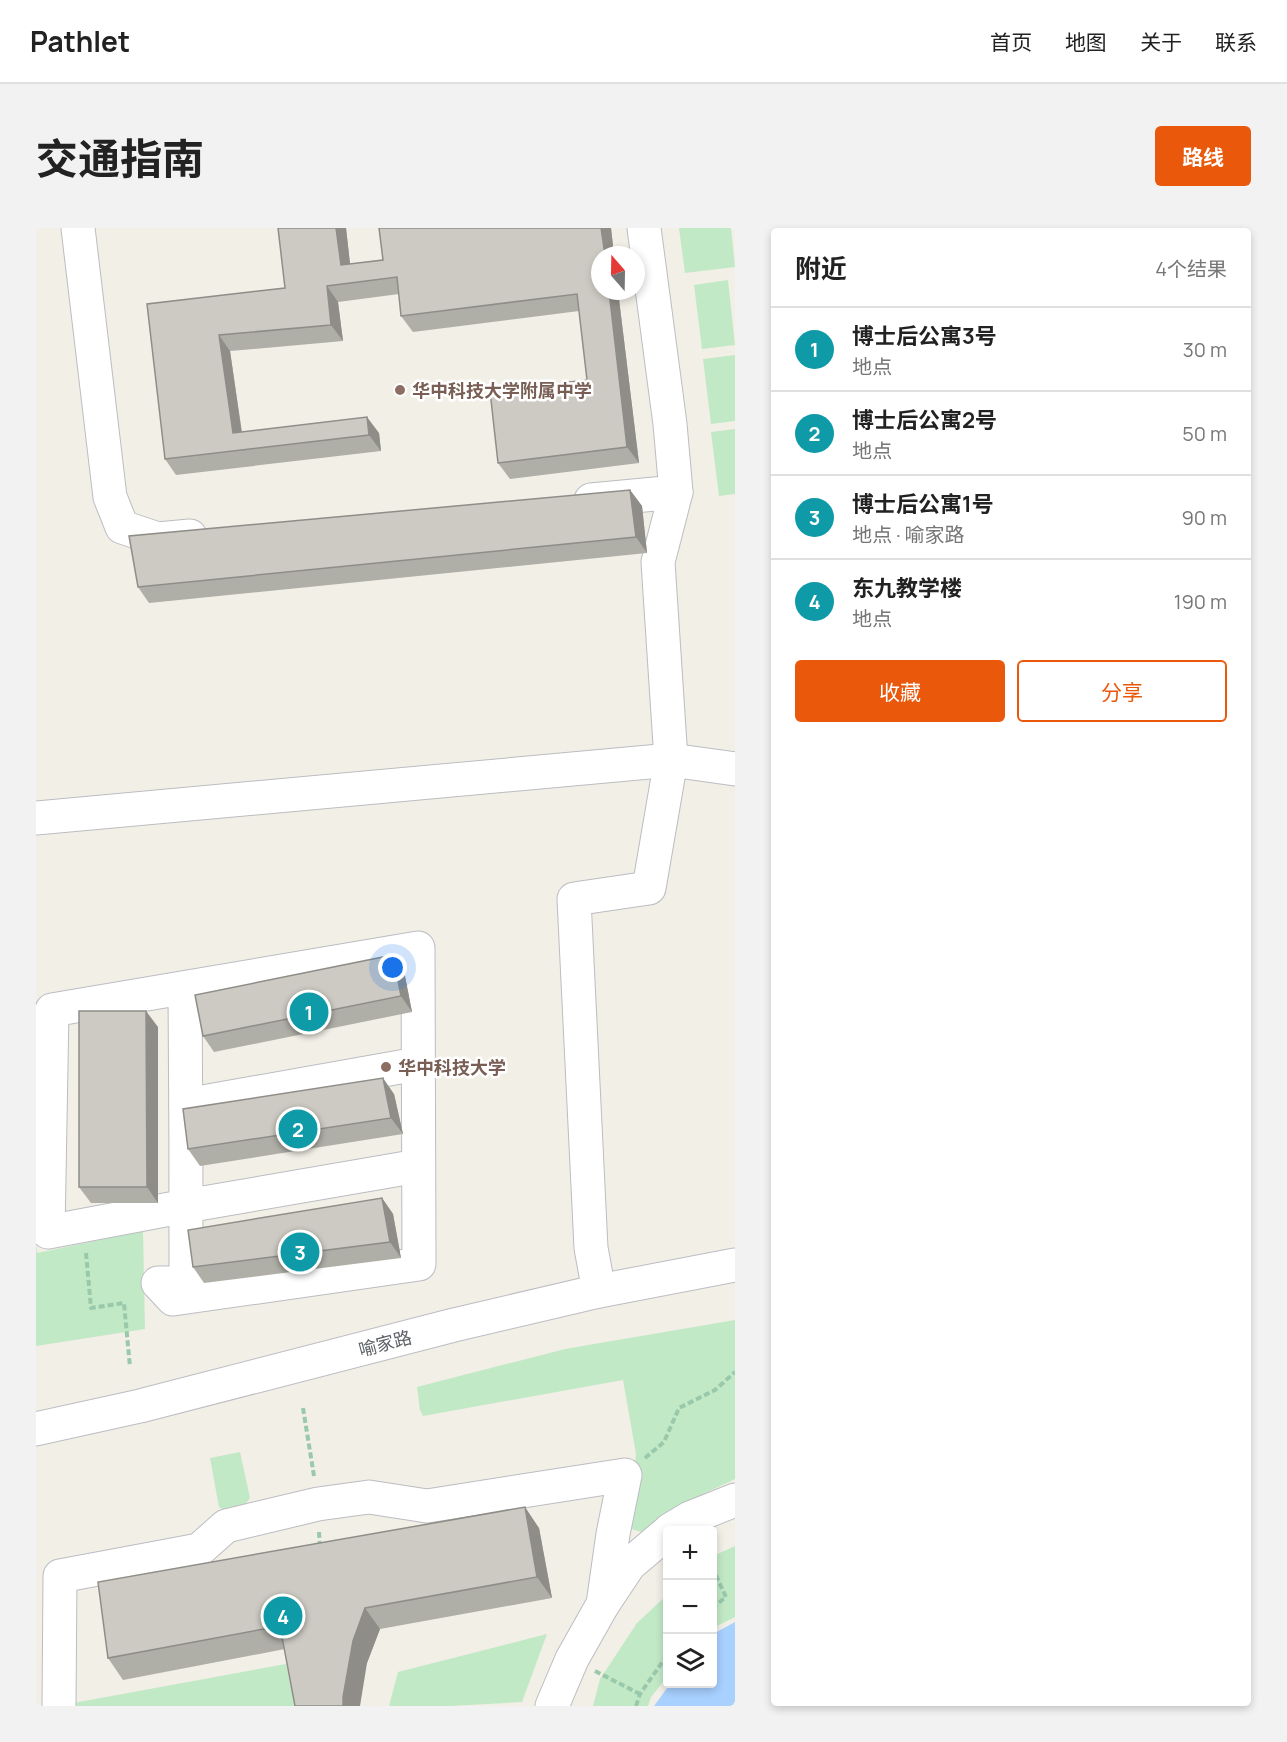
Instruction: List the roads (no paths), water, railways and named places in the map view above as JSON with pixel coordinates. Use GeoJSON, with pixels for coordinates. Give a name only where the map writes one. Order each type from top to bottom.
{"type":"FeatureCollection","features":[{"type":"Feature","properties":{"kind":"street"},"geometry":{"type":"LineString","coordinates":[[78,228],[110,497],[122,527],[158,538],[217,533]]}},
{"type":"Feature","properties":{"kind":"street"},"geometry":{"type":"LineString","coordinates":[[599,1291],[591,1248],[574,899],[649,888],[671,760],[657,562],[676,492],[670,424],[644,228]]}},
{"type":"Feature","properties":{"kind":"street"},"geometry":{"type":"LineString","coordinates":[[559,503],[676,492]]}},
{"type":"Feature","properties":{"kind":"street"},"geometry":{"type":"LineString","coordinates":[[36,818],[671,760],[735,769]]}},
{"type":"Feature","properties":{"kind":"street"},"geometry":{"type":"LineString","coordinates":[[185,988],[186,1105],[186,1206],[186,1283],[158,1283],[173,1299],[419,1264],[418,948],[52,1010],[43,1109],[48,1232],[186,1206],[418,1166]]}},
{"type":"Feature","properties":{"kind":"street"},"geometry":{"type":"LineString","coordinates":[[186,1105],[417,1064]]}},
{"type":"Feature","properties":{"kind":"street","name":"喻家路"},"geometry":{"type":"LineString","coordinates":[[36,1429],[140,1406],[454,1324],[599,1291],[735,1265]]}},
{"type":"Feature","properties":{"kind":"street"},"geometry":{"type":"LineString","coordinates":[[59,1706],[60,1576],[199,1550],[226,1527],[318,1504],[369,1497],[427,1506],[625,1475],[613,1534],[603,1604]]}},
{"type":"Feature","properties":{"kind":"street"},"geometry":{"type":"LineString","coordinates":[[677,1526],[690,1518],[735,1500]]}},
{"type":"Feature","properties":{"kind":"street"},"geometry":{"type":"LineString","coordinates":[[552,1706],[572,1659],[603,1604],[629,1565],[663,1536]]}},
{"type":"Feature","properties":{"kind":"water"},"geometry":{"type":"Polygon","coordinates":[[[735,1622],[735,1706],[654,1706],[667,1688],[717,1688],[717,1632],[735,1622]]]}},
{"type":"Feature","properties":{"kind":"place","name":"华中科技大学附属中学"},"geometry":{"type":"Point","coordinates":[400,390]}},
{"type":"Feature","properties":{"kind":"place","name":"博士后公寓3号"},"geometry":{"type":"Point","coordinates":[309,1012]}},
{"type":"Feature","properties":{"kind":"place","name":"华中科技大学"},"geometry":{"type":"Point","coordinates":[386,1067]}},
{"type":"Feature","properties":{"kind":"place","name":"博士后公寓2号"},"geometry":{"type":"Point","coordinates":[298,1129]}},
{"type":"Feature","properties":{"kind":"place","name":"博士后公寓1号"},"geometry":{"type":"Point","coordinates":[300,1252]}},
{"type":"Feature","properties":{"kind":"place","name":"东九教学楼"},"geometry":{"type":"Point","coordinates":[283,1616]}}]}
